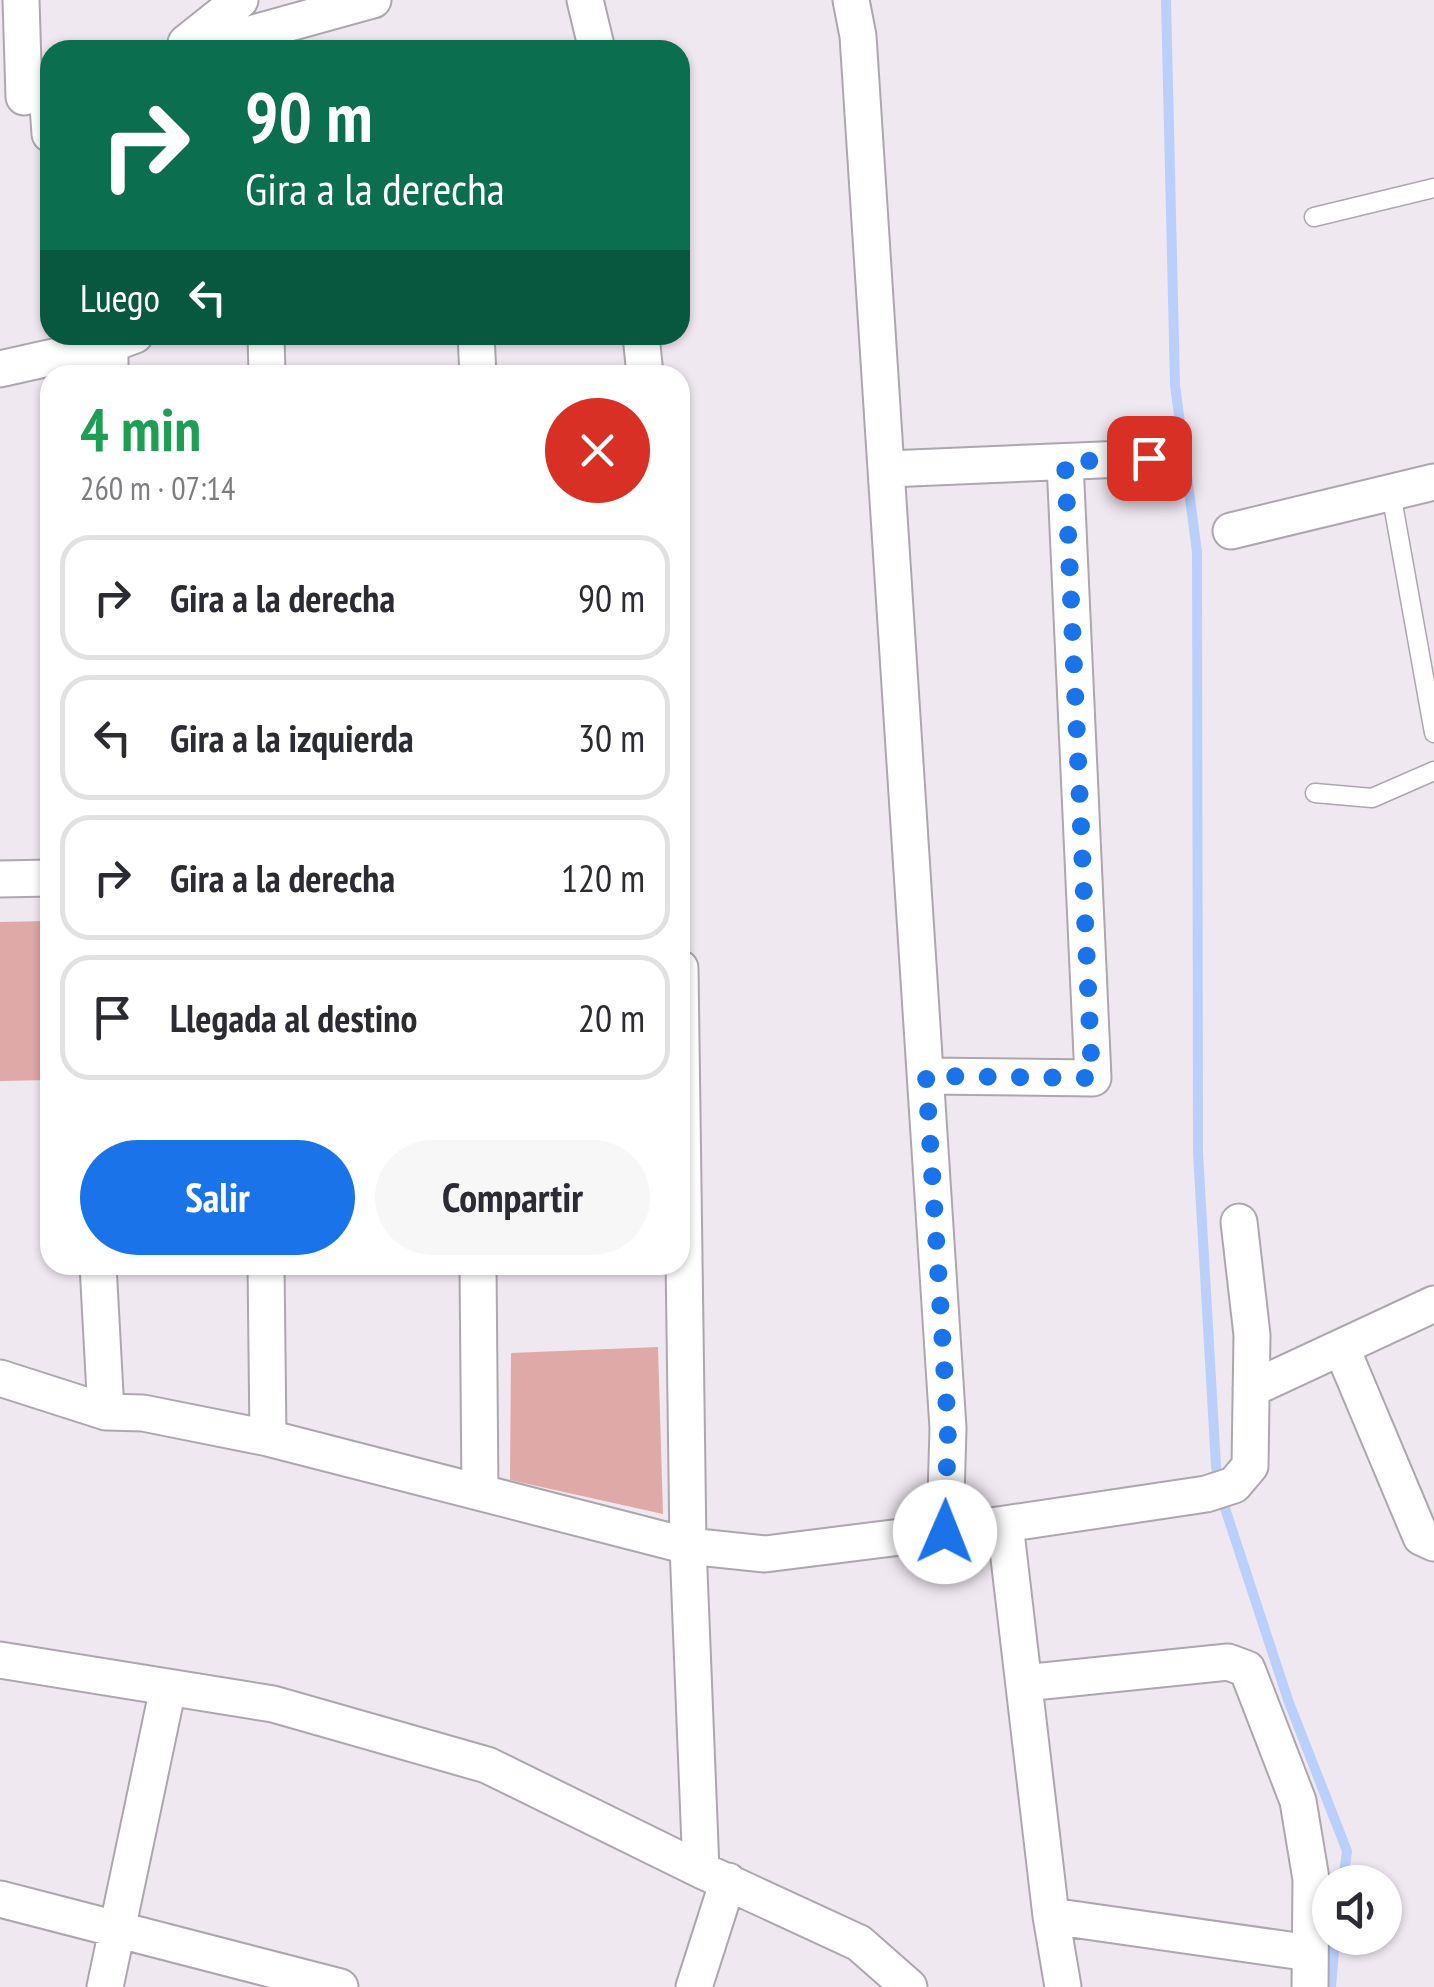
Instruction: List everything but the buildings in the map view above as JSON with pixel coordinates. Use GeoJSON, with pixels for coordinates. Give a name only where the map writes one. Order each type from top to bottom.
{"type":"FeatureCollection","features":[{"type":"Feature","properties":{"kind":"street"},"geometry":{"type":"LineString","coordinates":[[21,0],[30,95]]}},
{"type":"Feature","properties":{"kind":"street"},"geometry":{"type":"LineString","coordinates":[[190,40],[240,0]]}},
{"type":"Feature","properties":{"kind":"street"},"geometry":{"type":"LineString","coordinates":[[228,40],[373,0]]}},
{"type":"Feature","properties":{"kind":"street"},"geometry":{"type":"LineString","coordinates":[[585,0],[595,40]]}},
{"type":"Feature","properties":{"kind":"street"},"geometry":{"type":"LineString","coordinates":[[851,0],[858,36],[888,469],[948,1428],[945,1532]]}},
{"type":"Feature","properties":{"kind":"street"},"geometry":{"type":"LineString","coordinates":[[0,369],[117,347]]}},
{"type":"Feature","properties":{"kind":"street"},"geometry":{"type":"LineString","coordinates":[[888,469],[1149,458]]}},
{"type":"Feature","properties":{"kind":"street"},"geometry":{"type":"LineString","coordinates":[[926,1076],[1092,1078],[1065,462]]}},
{"type":"Feature","properties":{"kind":"street"},"geometry":{"type":"LineString","coordinates":[[1231,530],[1434,482]]}},
{"type":"Feature","properties":{"kind":"street"},"geometry":{"type":"LineString","coordinates":[[0,879],[40,878]]}},
{"type":"Feature","properties":{"kind":"street"},"geometry":{"type":"LineString","coordinates":[[0,1378],[106,1412],[143,1413],[268,1438],[688,1546],[765,1554],[945,1532],[1206,1494],[1234,1485],[1250,1466],[1252,1334],[1239,1222]]}},
{"type":"Feature","properties":{"kind":"street"},"geometry":{"type":"LineString","coordinates":[[99,1275],[106,1412]]}},
{"type":"Feature","properties":{"kind":"street"},"geometry":{"type":"LineString","coordinates":[[266,1275],[268,1438]]}},
{"type":"Feature","properties":{"kind":"street"},"geometry":{"type":"LineString","coordinates":[[478,1275],[480,1491]]}},
{"type":"Feature","properties":{"kind":"street"},"geometry":{"type":"LineString","coordinates":[[684,1275],[688,1546],[715,1876],[694,1987]]}},
{"type":"Feature","properties":{"kind":"street"},"geometry":{"type":"LineString","coordinates":[[1251,1389],[1434,1304]]}},
{"type":"Feature","properties":{"kind":"street"},"geometry":{"type":"LineString","coordinates":[[1342,1349],[1421,1537],[1434,1543]]}},
{"type":"Feature","properties":{"kind":"street"},"geometry":{"type":"LineString","coordinates":[[1005,1524],[1051,1916],[1063,1987]]}},
{"type":"Feature","properties":{"kind":"street"},"geometry":{"type":"LineString","coordinates":[[0,1660],[273,1704],[487,1765],[859,1942],[909,1987]]}},
{"type":"Feature","properties":{"kind":"street"},"geometry":{"type":"LineString","coordinates":[[1024,1684],[1228,1662],[1247,1668],[1298,1801],[1311,1879],[1310,1970],[1051,1916]]}},
{"type":"Feature","properties":{"kind":"street"},"geometry":{"type":"LineString","coordinates":[[104,1987],[168,1688]]}},
{"type":"Feature","properties":{"kind":"street"},"geometry":{"type":"LineString","coordinates":[[0,1899],[340,1987]]}},
{"type":"Feature","properties":{"kind":"lane"},"geometry":{"type":"LineString","coordinates":[[1314,217],[1434,188]]}},
{"type":"Feature","properties":{"kind":"lane"},"geometry":{"type":"LineString","coordinates":[[1391,493],[1434,734]]}},
{"type":"Feature","properties":{"kind":"lane"},"geometry":{"type":"LineString","coordinates":[[1315,793],[1372,798],[1434,771]]}},
{"type":"Feature","properties":{"kind":"shaded area"},"geometry":{"type":"Polygon","coordinates":[[[40,921],[40,1080],[0,1081],[0,922],[40,921]]]}},
{"type":"Feature","properties":{"kind":"shaded area"},"geometry":{"type":"Polygon","coordinates":[[[658,1347],[663,1514],[510,1480],[511,1353],[658,1347]]]}},
{"type":"Feature","properties":{"kind":"waterway"},"geometry":{"type":"LineString","coordinates":[[1166,0],[1175,385],[1197,552],[1198,1153],[1216,1466],[1219,1490],[1288,1700],[1347,1851],[1345,1865]]}},
{"type":"Feature","properties":{"kind":"waterway"},"geometry":{"type":"LineString","coordinates":[[1331,1987],[1334,1955]]}},
{"type":"Feature","properties":{"kind":"route"},"geometry":{"type":"LineString","coordinates":[[945,1532],[948,1428],[926,1076],[1092,1078],[1065,462],[1149,458]]}}]}
